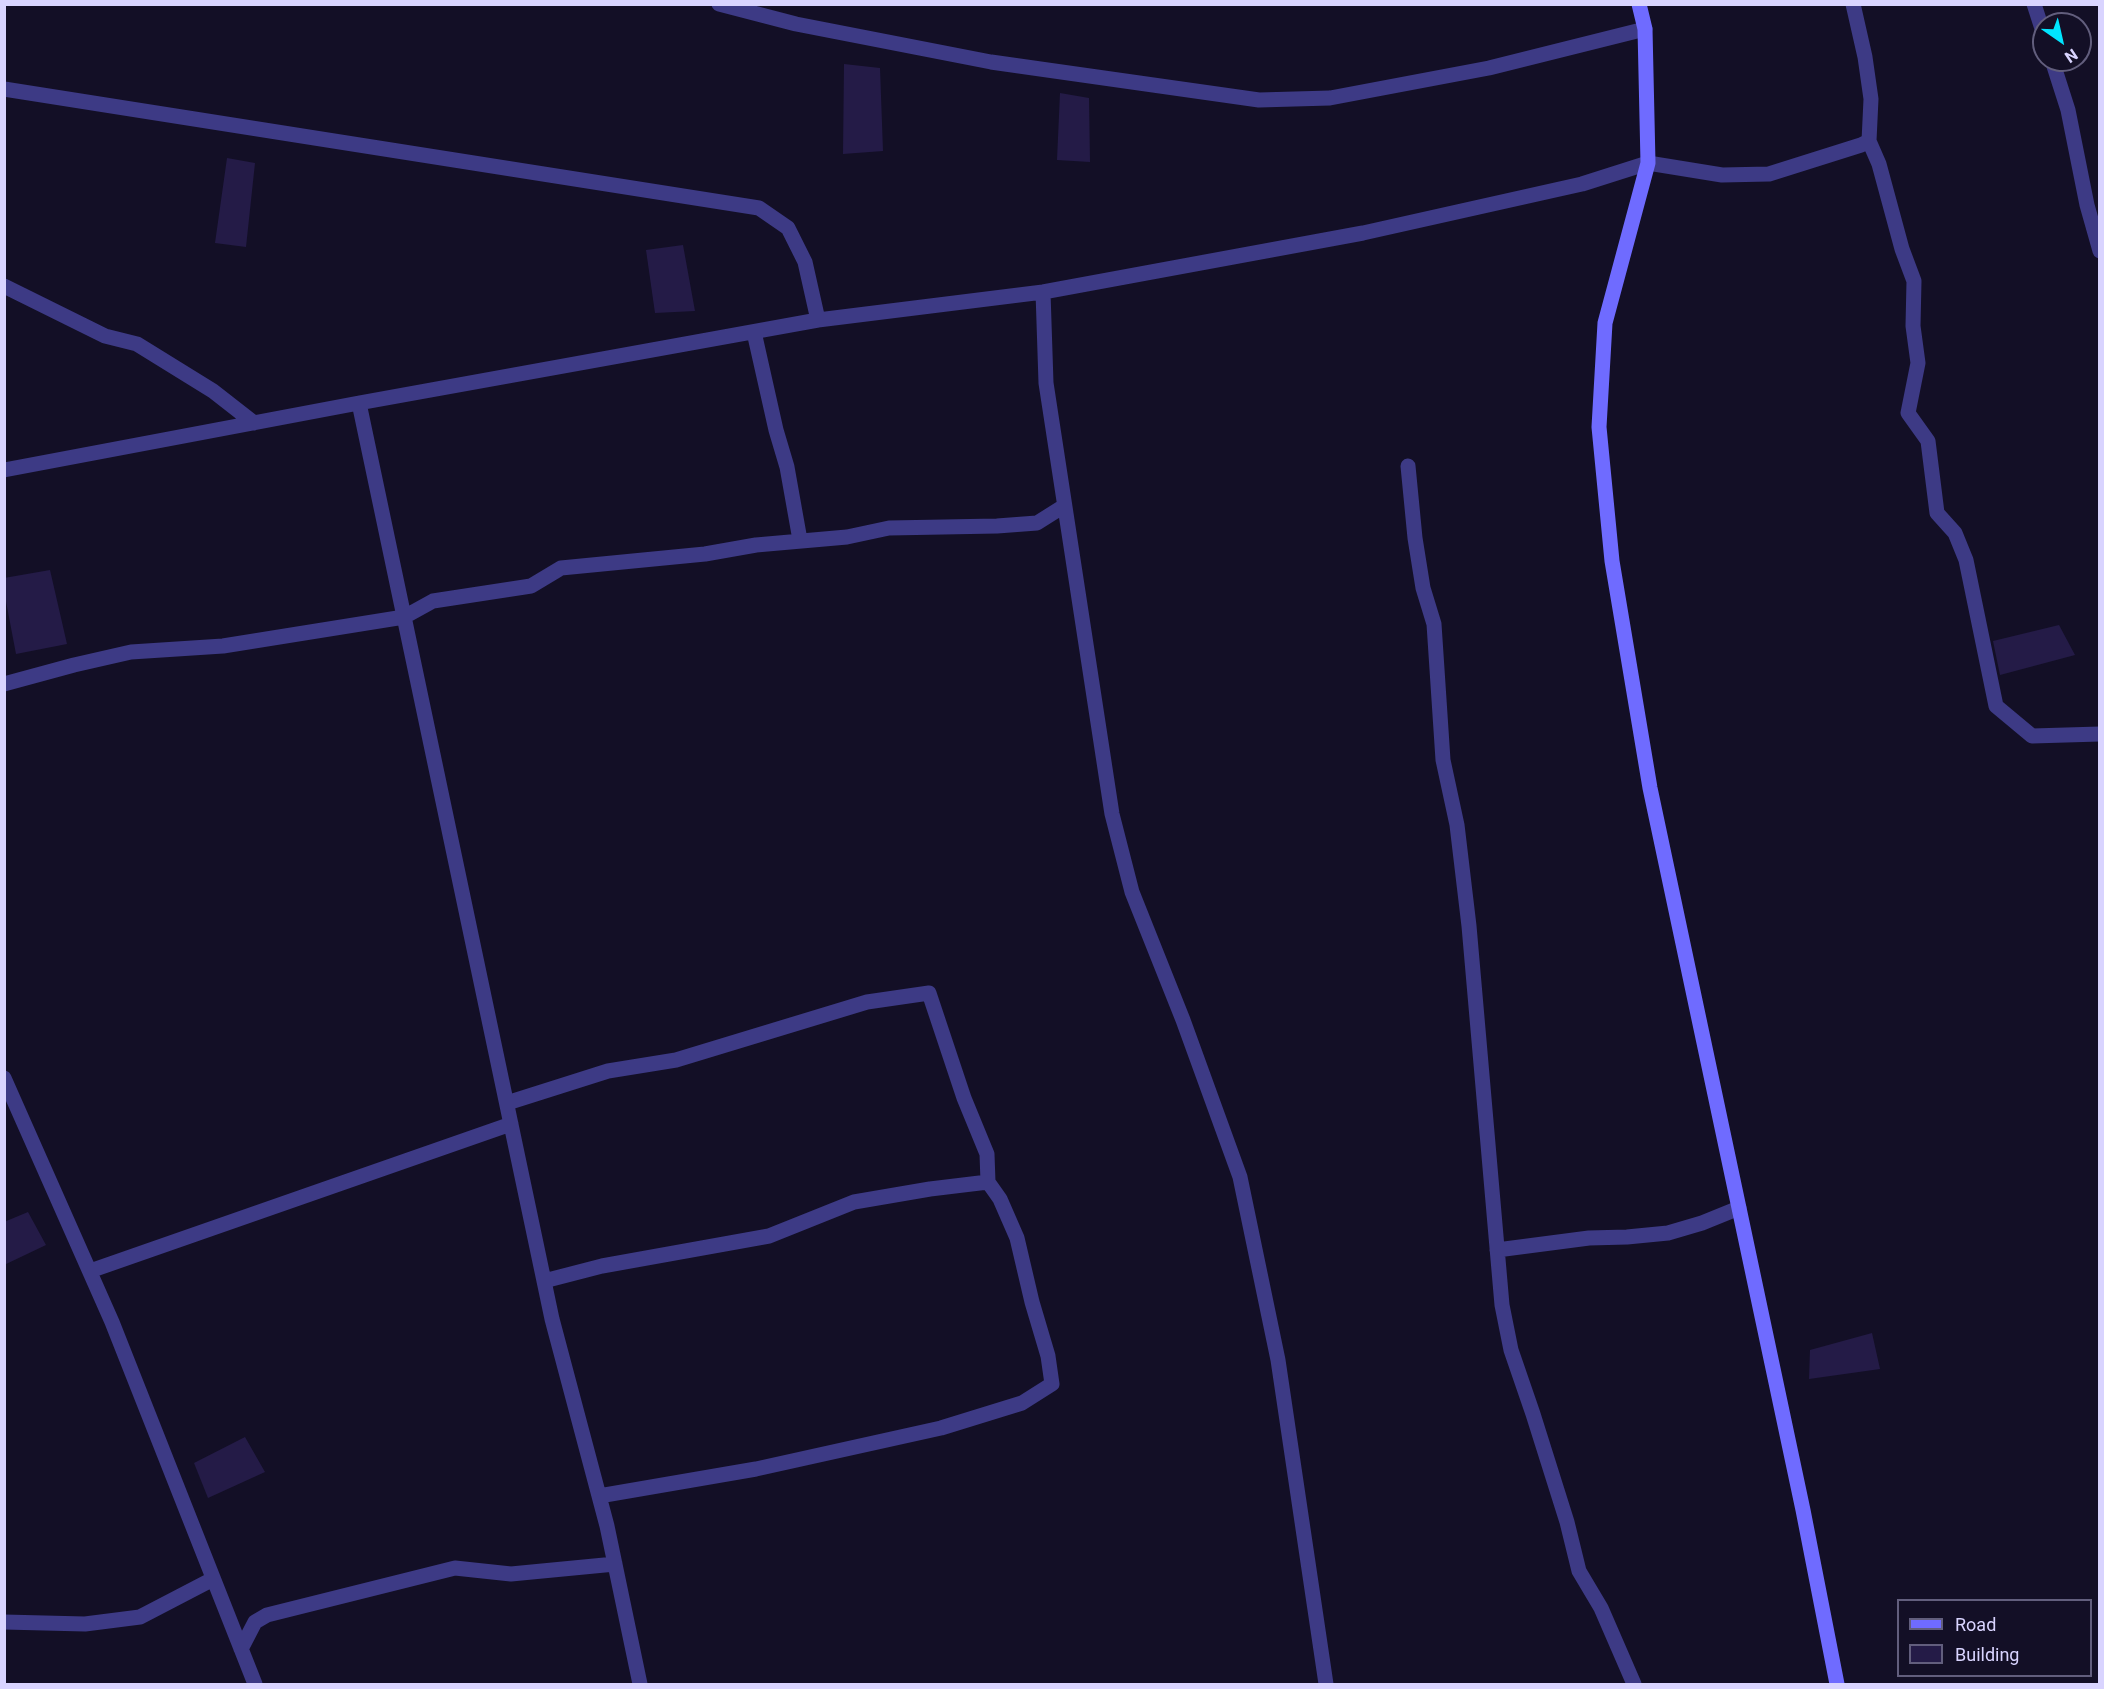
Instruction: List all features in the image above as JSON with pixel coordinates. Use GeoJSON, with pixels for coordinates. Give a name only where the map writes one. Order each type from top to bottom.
{"type":"FeatureCollection","features":[{"type":"Feature","properties":{"kind":"street"},"geometry":{"type":"LineString","coordinates":[[719,4],[796,24],[991,62],[1259,100],[1341,96],[1489,68],[1645,29]]}},
{"type":"Feature","properties":{"kind":"street"},"geometry":{"type":"LineString","coordinates":[[1639,4],[1645,29],[1648,163],[1605,323],[1599,427],[1612,561],[1650,788],[1803,1510],[1837,1684]]}},
{"type":"Feature","properties":{"kind":"street"},"geometry":{"type":"LineString","coordinates":[[1853,4],[1865,57],[1871,99],[1869,141],[1879,164],[1902,249],[1914,281],[1913,326],[1918,363],[1908,413],[1928,441],[1937,513],[1955,533],[1966,560],[1996,706],[2032,736],[2100,734]]}},
{"type":"Feature","properties":{"kind":"street"},"geometry":{"type":"LineString","coordinates":[[2056,72],[2068,110],[2087,206],[2100,251]]}},
{"type":"Feature","properties":{"kind":"street"},"geometry":{"type":"LineString","coordinates":[[4,89],[759,208],[788,228],[805,262],[819,320]]}},
{"type":"Feature","properties":{"kind":"street"},"geometry":{"type":"LineString","coordinates":[[4,470],[819,320],[1043,292],[1363,233],[1582,184],[1648,163],[1722,175],[1769,174],[1869,141]]}},
{"type":"Feature","properties":{"kind":"street"},"geometry":{"type":"LineString","coordinates":[[4,286],[105,336],[137,344],[213,391],[254,423]]}},
{"type":"Feature","properties":{"kind":"street"},"geometry":{"type":"LineString","coordinates":[[1043,292],[1046,383],[1112,814],[1132,892],[1184,1020],[1240,1177],[1278,1360],[1326,1684]]}},
{"type":"Feature","properties":{"kind":"street"},"geometry":{"type":"LineString","coordinates":[[754,332],[776,430],[787,467],[800,540]]}},
{"type":"Feature","properties":{"kind":"street"},"geometry":{"type":"LineString","coordinates":[[359,403],[552,1319],[599,1496],[640,1684]]}},
{"type":"Feature","properties":{"kind":"street"},"geometry":{"type":"LineString","coordinates":[[1408,466],[1421,578],[1434,624],[1443,760],[1456,825],[1469,926],[1502,1305],[1511,1350],[1547,1457],[1579,1571],[1601,1608],[1634,1684]]}},
{"type":"Feature","properties":{"kind":"street"},"geometry":{"type":"LineString","coordinates":[[4,684],[74,664],[131,652],[223,646],[404,616],[433,601],[531,586],[561,568],[705,554],[800,540],[847,537],[889,528],[987,527],[1037,522],[1064,506]]}},
{"type":"Feature","properties":{"kind":"street"},"geometry":{"type":"LineString","coordinates":[[507,1103],[608,1071],[676,1060],[867,1002],[929,993],[964,1098],[987,1154],[988,1182],[1000,1199],[1017,1238],[1048,1356],[1052,1384],[1022,1403],[941,1428],[756,1469],[599,1496]]}},
{"type":"Feature","properties":{"kind":"street"},"geometry":{"type":"LineString","coordinates":[[4,1078],[112,1322],[255,1684]]}},
{"type":"Feature","properties":{"kind":"street"},"geometry":{"type":"LineString","coordinates":[[90,1271],[511,1124]]}},
{"type":"Feature","properties":{"kind":"street"},"geometry":{"type":"LineString","coordinates":[[544,1281],[602,1266],[769,1236],[854,1202],[988,1182]]}},
{"type":"Feature","properties":{"kind":"street"},"geometry":{"type":"LineString","coordinates":[[1497,1250],[1589,1238],[1628,1238],[1668,1233],[1702,1223],[1739,1208]]}},
{"type":"Feature","properties":{"kind":"street"},"geometry":{"type":"LineString","coordinates":[[241,1649],[255,1622],[267,1615],[455,1568],[511,1574],[615,1564]]}},
{"type":"Feature","properties":{"kind":"street"},"geometry":{"type":"LineString","coordinates":[[4,1622],[85,1624],[140,1617],[213,1579]]}},
{"type":"Feature","properties":{"kind":"building"},"geometry":{"type":"Polygon","coordinates":[[[844,64],[880,68],[883,151],[843,154],[844,64]]]}},
{"type":"Feature","properties":{"kind":"building"},"geometry":{"type":"Polygon","coordinates":[[[1060,93],[1089,98],[1090,162],[1057,160],[1060,93]]]}},
{"type":"Feature","properties":{"kind":"building"},"geometry":{"type":"Polygon","coordinates":[[[227,158],[255,163],[246,247],[215,243],[227,158]]]}},
{"type":"Feature","properties":{"kind":"building"},"geometry":{"type":"Polygon","coordinates":[[[683,245],[695,311],[655,313],[646,250],[683,245]]]}},
{"type":"Feature","properties":{"kind":"building"},"geometry":{"type":"Polygon","coordinates":[[[50,570],[67,644],[16,654],[4,591],[4,578],[50,570]]]}},
{"type":"Feature","properties":{"kind":"building"},"geometry":{"type":"Polygon","coordinates":[[[2059,625],[2075,655],[2000,675],[1993,641],[2059,625]]]}},
{"type":"Feature","properties":{"kind":"building"},"geometry":{"type":"Polygon","coordinates":[[[28,1212],[46,1245],[4,1265],[4,1222],[28,1212]]]}},
{"type":"Feature","properties":{"kind":"building"},"geometry":{"type":"Polygon","coordinates":[[[1872,1333],[1880,1369],[1809,1379],[1810,1350],[1872,1333]]]}},
{"type":"Feature","properties":{"kind":"building"},"geometry":{"type":"Polygon","coordinates":[[[245,1437],[265,1472],[208,1498],[194,1463],[245,1437]]]}}]}
